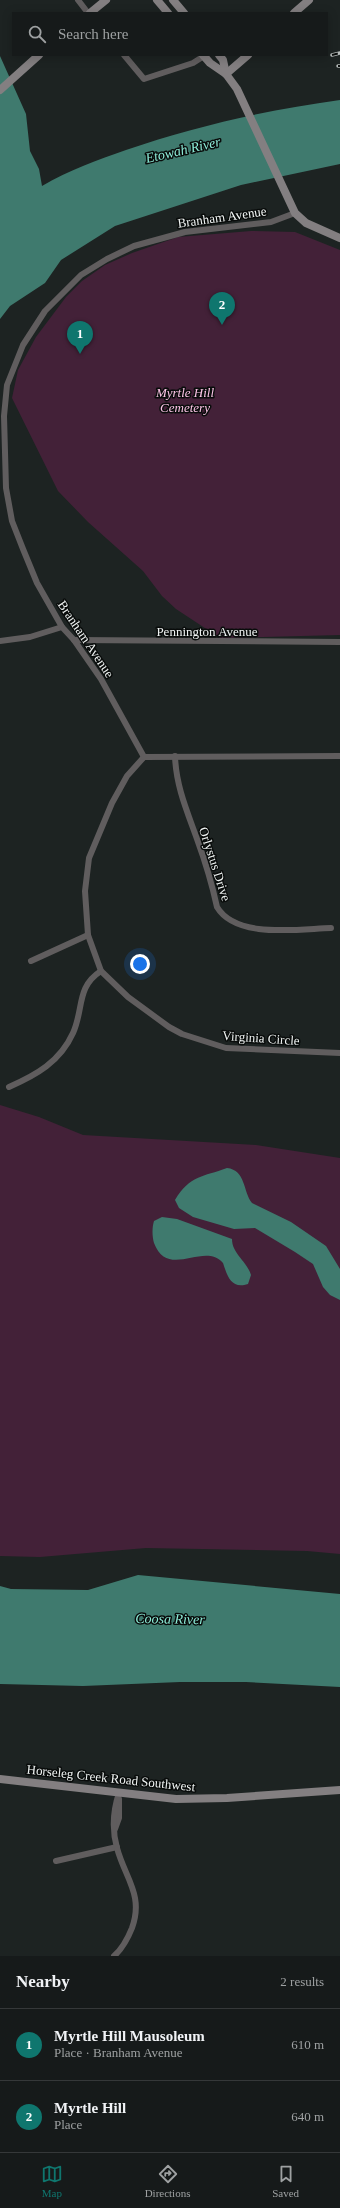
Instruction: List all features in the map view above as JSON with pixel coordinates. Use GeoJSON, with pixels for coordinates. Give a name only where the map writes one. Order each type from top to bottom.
{"type":"FeatureCollection","features":[{"type":"Feature","properties":{"kind":"street"},"geometry":{"type":"LineString","coordinates":[[78,0],[88,12]]}},
{"type":"Feature","properties":{"kind":"street"},"geometry":{"type":"LineString","coordinates":[[90,12],[106,0]]}},
{"type":"Feature","properties":{"kind":"street"},"geometry":{"type":"LineString","coordinates":[[157,0],[167,12]]}},
{"type":"Feature","properties":{"kind":"street"},"geometry":{"type":"LineString","coordinates":[[173,0],[183,12]]}},
{"type":"Feature","properties":{"kind":"street"},"geometry":{"type":"LineString","coordinates":[[295,12],[309,0]]}},
{"type":"Feature","properties":{"kind":"street"},"geometry":{"type":"LineString","coordinates":[[0,90],[39,56]]}},
{"type":"Feature","properties":{"kind":"street"},"geometry":{"type":"LineString","coordinates":[[125,56],[144,79],[193,63],[203,56]]}},
{"type":"Feature","properties":{"kind":"street"},"geometry":{"type":"LineString","coordinates":[[205,56],[210,63],[226,74]]}},
{"type":"Feature","properties":{"kind":"street"},"geometry":{"type":"LineString","coordinates":[[220,56],[223,60],[226,74],[241,97],[295,213],[306,223],[340,238]]}},
{"type":"Feature","properties":{"kind":"street"},"geometry":{"type":"LineString","coordinates":[[226,74],[247,56]]}},
{"type":"Feature","properties":{"kind":"street","name":"Branham Avenue"},"geometry":{"type":"LineString","coordinates":[[144,757],[101,679],[74,640],[62,627],[37,584],[12,521],[6,488],[4,416],[6,393],[23,345],[45,311],[66,288],[89,269],[134,246],[185,232],[271,222],[295,213]]}},
{"type":"Feature","properties":{"kind":"street"},"geometry":{"type":"LineString","coordinates":[[0,641],[30,637],[62,627]]}},
{"type":"Feature","properties":{"kind":"street","name":"Pennington Avenue"},"geometry":{"type":"LineString","coordinates":[[74,640],[340,642]]}},
{"type":"Feature","properties":{"kind":"street","name":"Orlystus Drive"},"geometry":{"type":"LineString","coordinates":[[176,756],[176,775],[181,798],[197,840],[217,907],[222,916],[232,922],[256,929],[331,928]]}},
{"type":"Feature","properties":{"kind":"street"},"geometry":{"type":"LineString","coordinates":[[144,757],[340,756]]}},
{"type":"Feature","properties":{"kind":"street","name":"Virginia Circle"},"geometry":{"type":"LineString","coordinates":[[144,757],[128,776],[112,803],[89,858],[85,891],[88,936],[101,971],[128,997],[169,1027],[210,1044],[226,1048],[340,1053]]}},
{"type":"Feature","properties":{"kind":"street"},"geometry":{"type":"LineString","coordinates":[[31,961],[88,936]]}},
{"type":"Feature","properties":{"kind":"street"},"geometry":{"type":"LineString","coordinates":[[9,1087],[35,1075],[61,1053],[73,1034],[87,982],[101,971]]}},
{"type":"Feature","properties":{"kind":"street","name":"Horseleg Creek Road Southwest"},"geometry":{"type":"LineString","coordinates":[[0,1779],[119,1794],[176,1799],[199,1799],[340,1790]]}},
{"type":"Feature","properties":{"kind":"street"},"geometry":{"type":"LineString","coordinates":[[114,1956],[130,1932],[137,1906],[135,1894],[117,1847],[115,1828],[119,1818],[119,1794]]}},
{"type":"Feature","properties":{"kind":"street"},"geometry":{"type":"LineString","coordinates":[[56,1861],[117,1847]]}},
{"type":"Feature","properties":{"kind":"green space","name":"Myrtle Hill Cemetery"},"geometry":{"type":"Polygon","coordinates":[[[251,231],[295,232],[340,250],[340,635],[220,638],[176,609],[162,596],[143,571],[88,522],[58,491],[12,398],[18,370],[36,337],[66,297],[82,281],[105,265],[132,253],[178,237],[251,231]]]}},
{"type":"Feature","properties":{"kind":"green space"},"geometry":{"type":"Polygon","coordinates":[[[0,1105],[39,1117],[83,1135],[256,1145],[340,1158],[340,1554],[307,1551],[146,1548],[40,1557],[0,1556],[0,1105]]]}},
{"type":"Feature","properties":{"kind":"water","name":"Etowah River"},"geometry":{"type":"Polygon","coordinates":[[[0,56],[26,114],[30,151],[39,169],[42,186],[73,170],[126,150],[179,133],[259,114],[340,100],[340,164],[241,185],[115,226],[61,260],[45,283],[10,306],[0,319],[0,56]]]}},
{"type":"Feature","properties":{"kind":"water"},"geometry":{"type":"Polygon","coordinates":[[[227,1168],[238,1173],[241,1177],[252,1203],[291,1222],[326,1246],[340,1269],[340,1300],[330,1295],[323,1287],[313,1264],[255,1228],[234,1229],[193,1217],[179,1208],[175,1200],[192,1181],[204,1175],[227,1168]]]}},
{"type":"Feature","properties":{"kind":"water"},"geometry":{"type":"Polygon","coordinates":[[[162,1217],[177,1219],[232,1239],[234,1249],[251,1275],[248,1284],[237,1285],[234,1283],[228,1276],[223,1263],[215,1257],[206,1256],[177,1260],[168,1259],[160,1254],[154,1243],[153,1229],[154,1221],[162,1217]]]}},
{"type":"Feature","properties":{"kind":"water","name":"Coosa River"},"geometry":{"type":"Polygon","coordinates":[[[138,1575],[340,1594],[340,1687],[246,1682],[180,1682],[83,1686],[0,1684],[0,1586],[11,1589],[88,1590],[138,1575]]]}},
{"type":"Feature","properties":{"kind":"railway"},"geometry":{"type":"LineString","coordinates":[[332,55],[340,53]]}},
{"type":"Feature","properties":{"kind":"place","name":"Myrtle Hill"},"geometry":{"type":"Point","coordinates":[222,325]}},
{"type":"Feature","properties":{"kind":"place","name":"Myrtle Hill Mausoleum"},"geometry":{"type":"Point","coordinates":[80,354]}}]}
